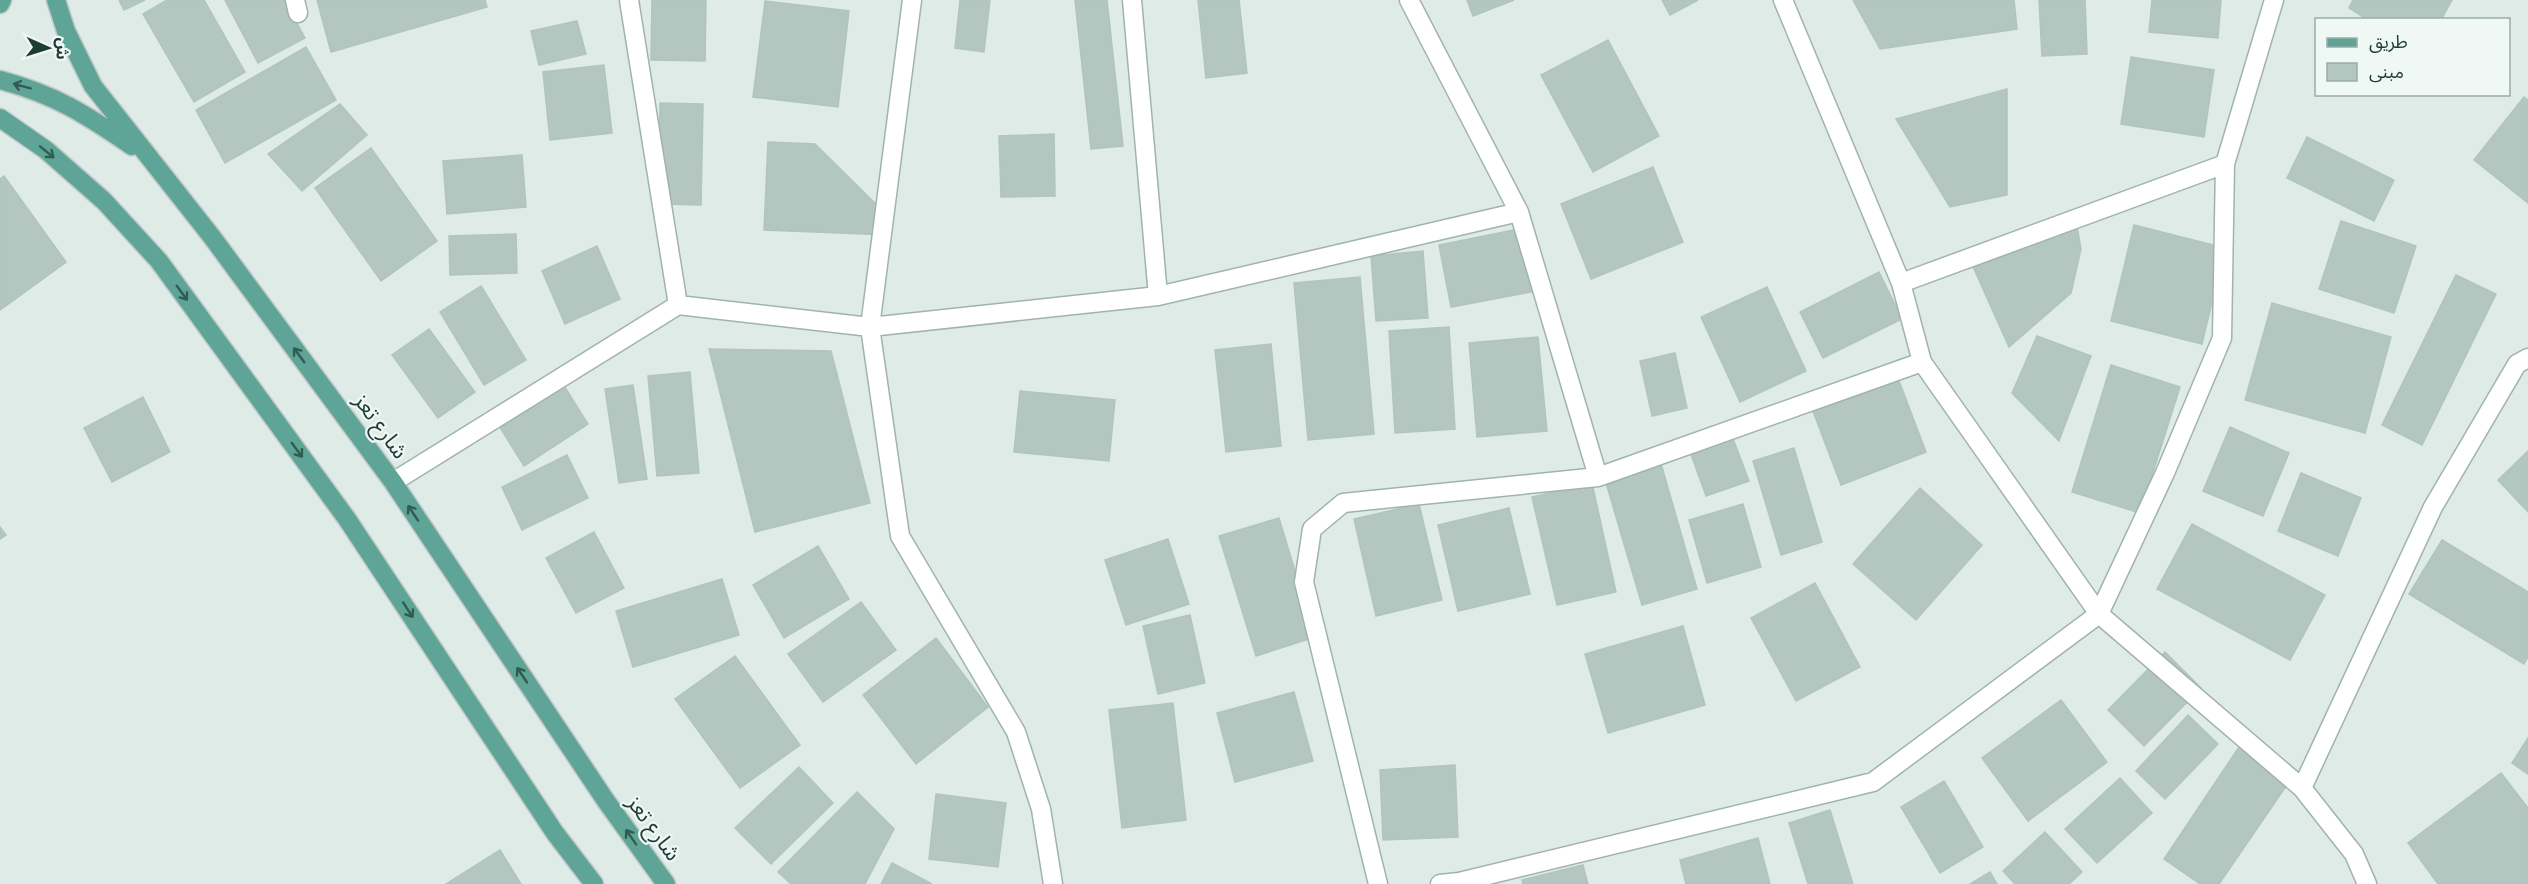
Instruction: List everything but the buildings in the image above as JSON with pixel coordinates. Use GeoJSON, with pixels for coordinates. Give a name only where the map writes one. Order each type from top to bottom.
{"type":"FeatureCollection","features":[{"type":"Feature","properties":{"kind":"main road"},"geometry":{"type":"LineString","coordinates":[[0,4],[2,0]]}},
{"type":"Feature","properties":{"kind":"main road","name":"شارع تعز"},"geometry":{"type":"LineString","coordinates":[[56,0],[66,31],[93,86],[146,156],[213,237],[393,482],[606,801],[666,884]]}},
{"type":"Feature","properties":{"kind":"main road"},"geometry":{"type":"LineString","coordinates":[[0,80],[31,88],[76,108],[146,156]]}},
{"type":"Feature","properties":{"kind":"main road"},"geometry":{"type":"LineString","coordinates":[[0,118],[46,150],[104,201],[159,261],[347,519],[549,824],[594,884]]}},
{"type":"Feature","properties":{"kind":"street"},"geometry":{"type":"LineString","coordinates":[[629,0],[678,305]]}},
{"type":"Feature","properties":{"kind":"street"},"geometry":{"type":"LineString","coordinates":[[912,0],[870,327],[900,536],[1016,732],[1041,809],[1053,884]]}},
{"type":"Feature","properties":{"kind":"street"},"geometry":{"type":"LineString","coordinates":[[1132,0],[1158,296]]}},
{"type":"Feature","properties":{"kind":"street"},"geometry":{"type":"LineString","coordinates":[[1409,0],[1519,212],[1598,477]]}},
{"type":"Feature","properties":{"kind":"street"},"geometry":{"type":"LineString","coordinates":[[1783,0],[1901,283],[1922,362],[2099,614],[2302,788],[2354,854],[2367,884]]}},
{"type":"Feature","properties":{"kind":"street"},"geometry":{"type":"LineString","coordinates":[[1440,884],[1459,882],[1874,782],[2099,614],[2165,473],[2222,338],[2225,164],[2274,0]]}},
{"type":"Feature","properties":{"kind":"street"},"geometry":{"type":"LineString","coordinates":[[1901,283],[2225,164]]}},
{"type":"Feature","properties":{"kind":"street"},"geometry":{"type":"LineString","coordinates":[[393,482],[678,305],[870,327],[1158,296],[1519,212]]}},
{"type":"Feature","properties":{"kind":"street"},"geometry":{"type":"LineString","coordinates":[[2302,788],[2433,507],[2517,364],[2528,358]]}},
{"type":"Feature","properties":{"kind":"street"},"geometry":{"type":"LineString","coordinates":[[1378,884],[1304,582],[1312,529],[1343,503],[1598,477],[1922,362]]}}]}
